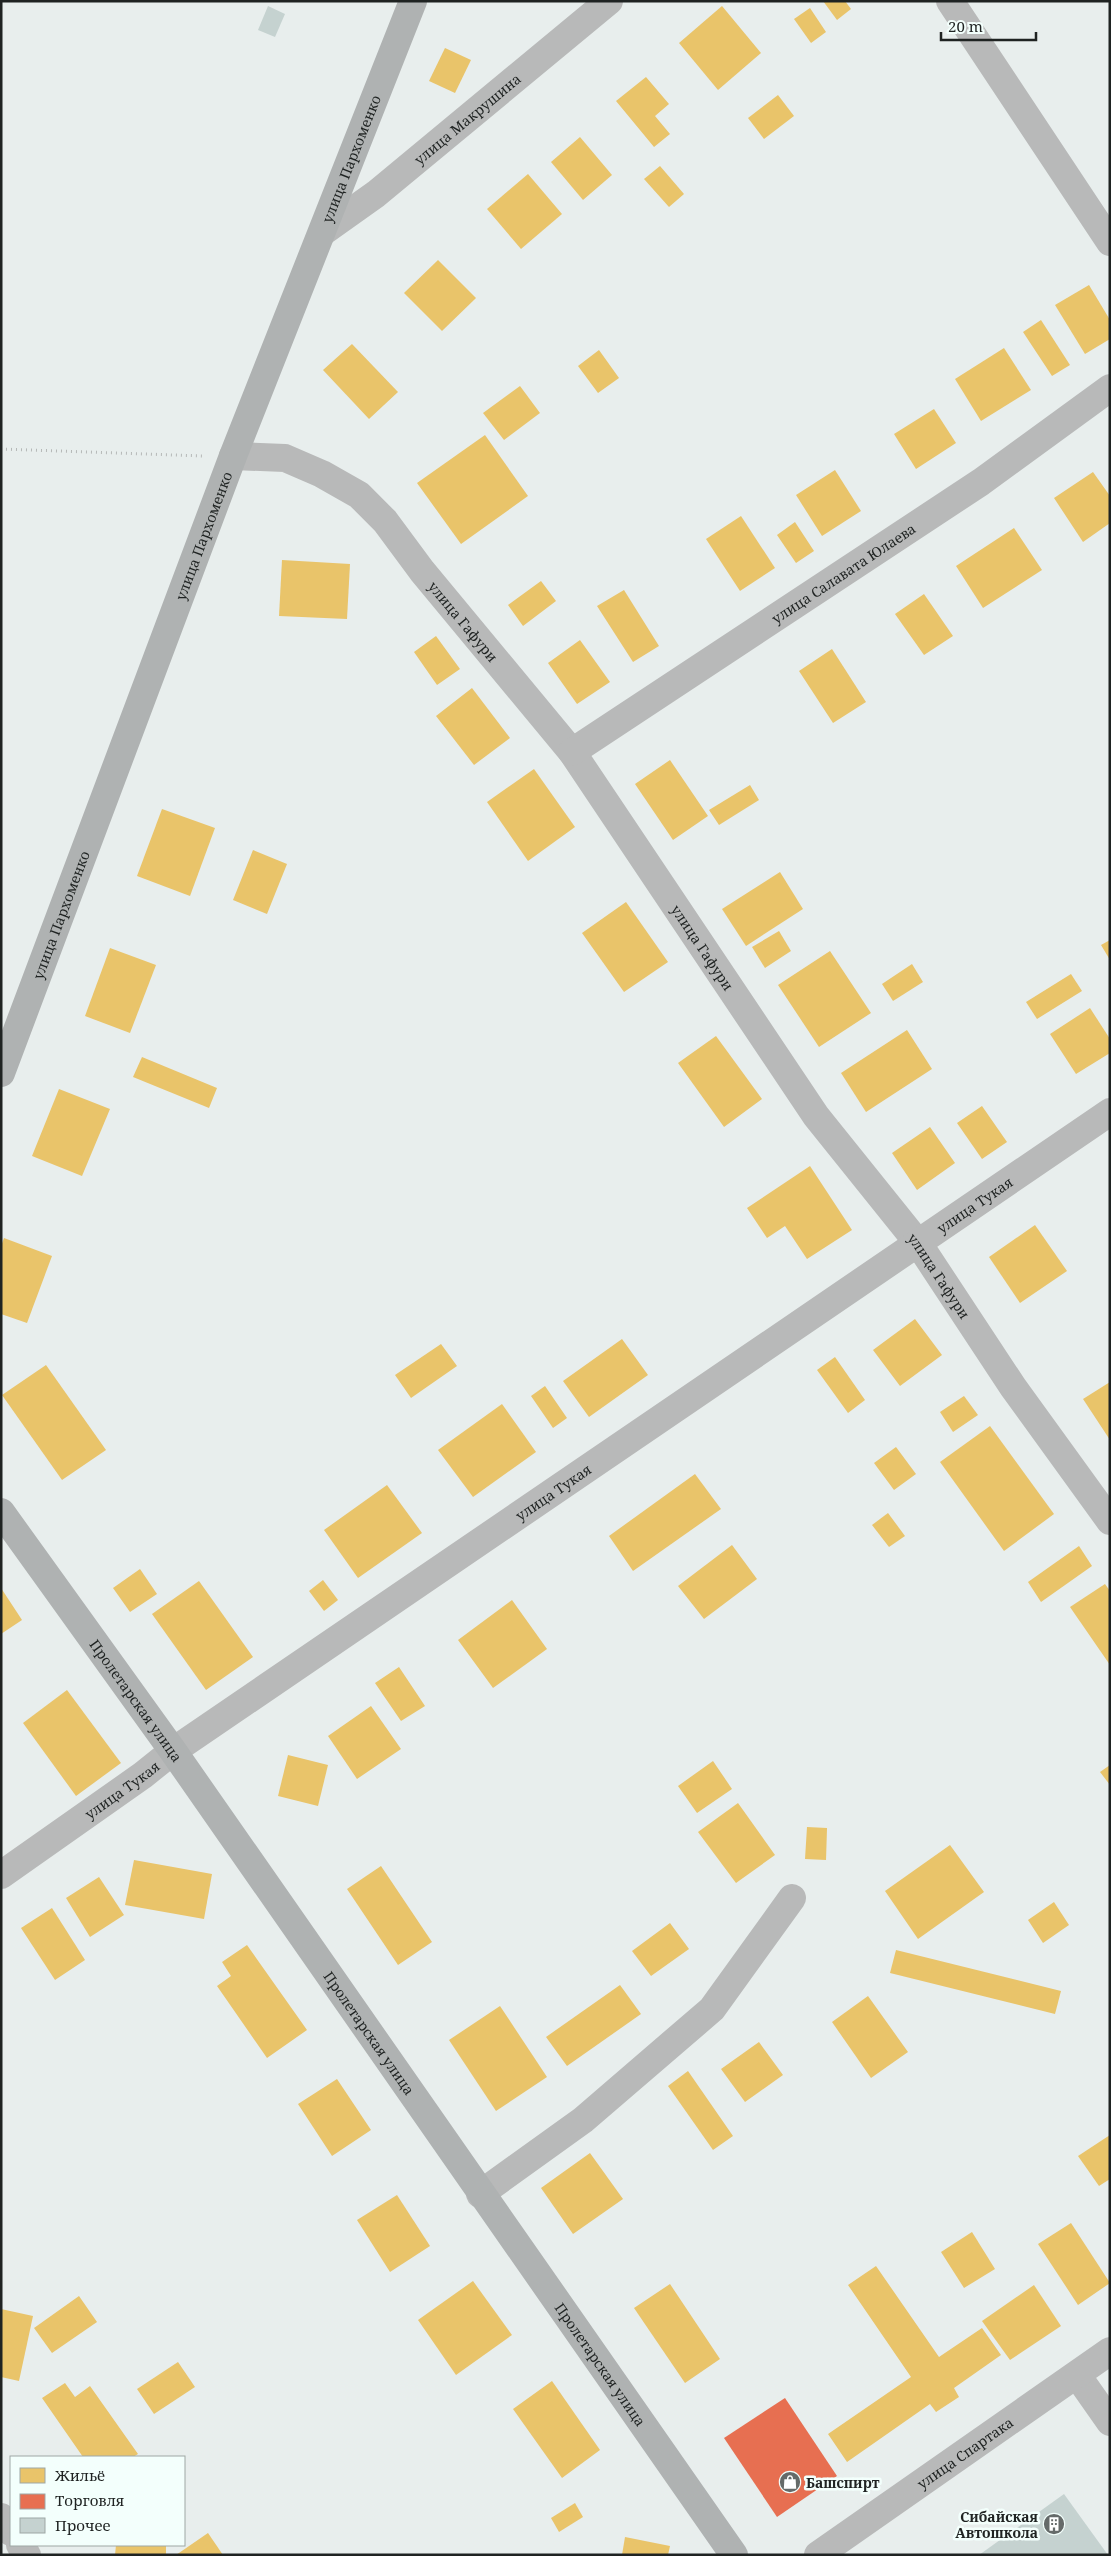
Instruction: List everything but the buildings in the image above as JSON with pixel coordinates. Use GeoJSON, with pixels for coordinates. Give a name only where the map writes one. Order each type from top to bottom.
{"type":"FeatureCollection","features":[{"type":"Feature","properties":{"kind":"main road","name":"улица Пархоменко"},"geometry":{"type":"LineString","coordinates":[[1,1073],[233,456],[324,231],[413,1]]}},
{"type":"Feature","properties":{"kind":"main road","name":"Пролетарская улица"},"geometry":{"type":"LineString","coordinates":[[1,1512],[173,1751],[480,2194],[734,2555]]}},
{"type":"Feature","properties":{"kind":"street","name":"улица Макрушина"},"geometry":{"type":"LineString","coordinates":[[324,231],[376,194],[609,1]]}},
{"type":"Feature","properties":{"kind":"street"},"geometry":{"type":"LineString","coordinates":[[950,1],[1110,242]]}},
{"type":"Feature","properties":{"kind":"street","name":"улица Салавата Юлаева"},"geometry":{"type":"LineString","coordinates":[[572,752],[981,482],[1110,388]]}},
{"type":"Feature","properties":{"kind":"street","name":"улица Гафури"},"geometry":{"type":"LineString","coordinates":[[233,456],[286,458],[322,474],[359,495],[385,521],[422,571],[572,752],[816,1116],[918,1243],[1013,1387],[1110,1521]]}},
{"type":"Feature","properties":{"kind":"street","name":"улица Тукая"},"geometry":{"type":"LineString","coordinates":[[1,1875],[143,1775],[173,1751],[1110,1112]]}},
{"type":"Feature","properties":{"kind":"street"},"geometry":{"type":"LineString","coordinates":[[480,2194],[583,2120],[712,2009],[792,1898]]}},
{"type":"Feature","properties":{"kind":"street","name":"улица Спартака"},"geometry":{"type":"LineString","coordinates":[[818,2555],[1110,2351]]}},
{"type":"Feature","properties":{"kind":"street"},"geometry":{"type":"LineString","coordinates":[[1077,2375],[1110,2422]]}},
{"type":"Feature","properties":{"kind":"street"},"geometry":{"type":"LineString","coordinates":[[1,2517],[10,2530]]}},
{"type":"Feature","properties":{"kind":"path"},"geometry":{"type":"LineString","coordinates":[[1,450],[233,456]]}},
{"type":"Feature","properties":{"kind":"place","name":"Башспирт"},"geometry":{"type":"Point","coordinates":[790,2482]}},
{"type":"Feature","properties":{"kind":"place","name":"Сибайская Автошкола"},"geometry":{"type":"Point","coordinates":[1054,2524]}}]}
